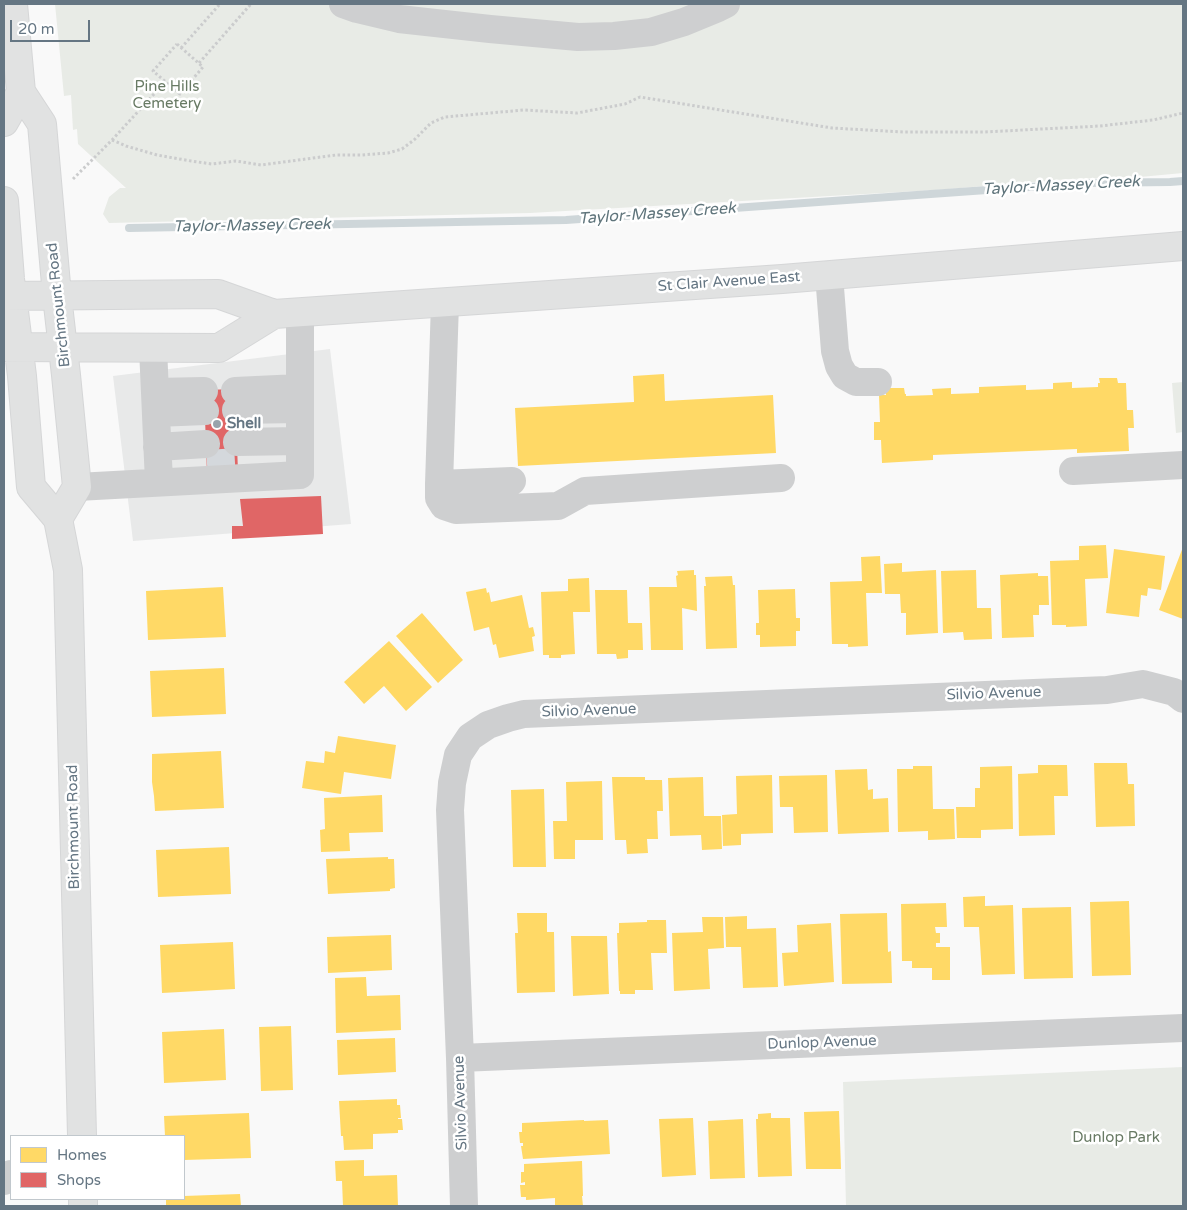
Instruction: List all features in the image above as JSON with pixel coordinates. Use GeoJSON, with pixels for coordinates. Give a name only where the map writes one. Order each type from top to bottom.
{"type":"FeatureCollection","features":[{"type":"Feature","properties":{"kind":"main road","name":"Birchmount Road"},"geometry":{"type":"LineString","coordinates":[[13,4],[21,92],[42,124],[46,185],[76,487]]}},
{"type":"Feature","properties":{"kind":"main road"},"geometry":{"type":"LineString","coordinates":[[4,122],[21,92]]}},
{"type":"Feature","properties":{"kind":"main road","name":"Birchmount Road"},"geometry":{"type":"LineString","coordinates":[[4,201],[11,347],[22,376],[31,487],[58,519],[68,570],[82,1135]]}},
{"type":"Feature","properties":{"kind":"main road","name":"St Clair Avenue East"},"geometry":{"type":"LineString","coordinates":[[8,296],[218,294],[287,314],[829,275],[1183,246]]}},
{"type":"Feature","properties":{"kind":"main road","name":"St Clair Avenue East"},"geometry":{"type":"LineString","coordinates":[[11,347],[219,348],[287,314]]}},
{"type":"Feature","properties":{"kind":"main road"},"geometry":{"type":"LineString","coordinates":[[58,519],[76,487]]}},
{"type":"Feature","properties":{"kind":"street"},"geometry":{"type":"LineString","coordinates":[[344,4],[399,19],[578,37],[651,32],[684,22],[726,4]]}},
{"type":"Feature","properties":{"kind":"street"},"geometry":{"type":"LineString","coordinates":[[829,275],[835,350],[839,366],[845,376],[856,382],[878,382]]}},
{"type":"Feature","properties":{"kind":"street"},"geometry":{"type":"LineString","coordinates":[[445,303],[439,484],[439,498],[444,506],[456,510],[558,506],[585,491],[781,478]]}},
{"type":"Feature","properties":{"kind":"street"},"geometry":{"type":"LineString","coordinates":[[158,466],[300,475],[299,399],[287,314]]}},
{"type":"Feature","properties":{"kind":"street"},"geometry":{"type":"LineString","coordinates":[[153,348],[158,466]]}},
{"type":"Feature","properties":{"kind":"street"},"geometry":{"type":"LineString","coordinates":[[235,400],[299,399]]}},
{"type":"Feature","properties":{"kind":"street"},"geometry":{"type":"LineString","coordinates":[[155,403],[204,401]]}},
{"type":"Feature","properties":{"kind":"street"},"geometry":{"type":"LineString","coordinates":[[237,452],[300,450]]}},
{"type":"Feature","properties":{"kind":"street"},"geometry":{"type":"LineString","coordinates":[[76,487],[206,454]]}},
{"type":"Feature","properties":{"kind":"street"},"geometry":{"type":"LineString","coordinates":[[1073,471],[1183,465]]}},
{"type":"Feature","properties":{"kind":"street"},"geometry":{"type":"LineString","coordinates":[[439,484],[512,481]]}},
{"type":"Feature","properties":{"kind":"street","name":"Silvio Avenue"},"geometry":{"type":"LineString","coordinates":[[464,1206],[450,810],[452,783],[458,755],[470,737],[488,725],[524,714],[1107,690],[1143,684],[1174,692],[1183,699]]}},
{"type":"Feature","properties":{"kind":"street","name":"Dunlop Avenue"},"geometry":{"type":"LineString","coordinates":[[460,1058],[1183,1028]]}},
{"type":"Feature","properties":{"kind":"path"},"geometry":{"type":"LineString","coordinates":[[182,48],[220,4]]}},
{"type":"Feature","properties":{"kind":"path"},"geometry":{"type":"LineString","coordinates":[[199,63],[251,4]]}},
{"type":"Feature","properties":{"kind":"path"},"geometry":{"type":"LineString","coordinates":[[177,44],[199,63],[203,67],[180,94],[153,70],[177,44]]}},
{"type":"Feature","properties":{"kind":"path"},"geometry":{"type":"LineString","coordinates":[[46,185],[68,184],[112,140],[166,81]]}},
{"type":"Feature","properties":{"kind":"path"},"geometry":{"type":"LineString","coordinates":[[112,140],[157,155],[191,162],[212,164],[236,161],[261,165],[402,149],[431,123],[445,117],[524,110],[577,113],[625,104],[640,97],[832,128],[903,132],[984,132],[1100,126],[1153,120],[1183,113]]}},
{"type":"Feature","properties":{"kind":"shaded area"},"geometry":{"type":"Polygon","coordinates":[[[330,349],[351,524],[133,541],[113,376],[330,349]]]}},
{"type":"Feature","properties":{"kind":"green space","name":"Pine Hills Cemetery"},"geometry":{"type":"Polygon","coordinates":[[[55,4],[1183,4],[1183,173],[1140,177],[1069,179],[936,190],[530,213],[109,223],[103,214],[109,197],[120,188],[126,188],[78,144],[77,129],[73,130],[71,95],[64,96],[55,4]]]}},
{"type":"Feature","properties":{"kind":"green space"},"geometry":{"type":"Polygon","coordinates":[[[1183,382],[1183,432],[1176,433],[1172,383],[1183,382]]]}},
{"type":"Feature","properties":{"kind":"green space","name":"Dunlop Park"},"geometry":{"type":"Polygon","coordinates":[[[1183,1067],[1183,1206],[846,1206],[843,1082],[1183,1067]]]}},
{"type":"Feature","properties":{"kind":"building: Homes"},"geometry":{"type":"Polygon","coordinates":[[[664,374],[665,401],[773,395],[776,453],[518,466],[515,408],[634,402],[633,376],[664,374]]]}},
{"type":"Feature","properties":{"kind":"building: Homes"},"geometry":{"type":"Polygon","coordinates":[[[1099,378],[1117,378],[1118,383],[1126,383],[1127,410],[1133,410],[1134,428],[1128,428],[1129,451],[1077,453],[1077,449],[933,455],[933,460],[882,463],[881,440],[874,440],[874,422],[880,422],[879,395],[886,395],[886,388],[904,388],[906,396],[933,395],[932,389],[951,388],[951,394],[979,393],[979,387],[1026,385],[1026,390],[1053,389],[1053,383],[1072,382],[1072,388],[1098,387],[1098,383],[1100,383],[1099,378]]]}},
{"type":"Feature","properties":{"kind":"building: Homes"},"geometry":{"type":"Polygon","coordinates":[[[1106,545],[1108,578],[1085,579],[1087,626],[1066,627],[1066,625],[1052,625],[1050,561],[1079,560],[1079,546],[1106,545]]]}},
{"type":"Feature","properties":{"kind":"building: Homes"},"geometry":{"type":"Polygon","coordinates":[[[1183,547],[1183,619],[1159,610],[1183,547]]]}},
{"type":"Feature","properties":{"kind":"building: Homes"},"geometry":{"type":"Polygon","coordinates":[[[1114,549],[1165,556],[1161,590],[1148,588],[1147,596],[1141,595],[1139,617],[1106,613],[1114,549]]]}},
{"type":"Feature","properties":{"kind":"building: Homes"},"geometry":{"type":"Polygon","coordinates":[[[880,556],[882,593],[866,593],[868,646],[848,647],[848,644],[832,644],[830,582],[862,581],[861,557],[880,556]]]}},
{"type":"Feature","properties":{"kind":"building: Homes"},"geometry":{"type":"Polygon","coordinates":[[[902,563],[902,572],[936,570],[938,633],[906,635],[906,613],[901,613],[900,594],[885,594],[884,564],[902,563]]]}},
{"type":"Feature","properties":{"kind":"building: Homes"},"geometry":{"type":"Polygon","coordinates":[[[694,570],[694,575],[696,575],[697,611],[682,608],[683,650],[651,650],[649,587],[677,587],[677,571],[694,570]]]}},
{"type":"Feature","properties":{"kind":"building: Homes"},"geometry":{"type":"Polygon","coordinates":[[[976,570],[977,608],[991,608],[992,639],[964,640],[963,632],[943,633],[941,571],[976,570]]]}},
{"type":"Feature","properties":{"kind":"building: Homes"},"geometry":{"type":"Polygon","coordinates":[[[1038,573],[1038,576],[1048,576],[1049,605],[1039,605],[1039,615],[1033,615],[1034,637],[1002,638],[1000,575],[1038,573]]]}},
{"type":"Feature","properties":{"kind":"building: Homes"},"geometry":{"type":"Polygon","coordinates":[[[732,576],[733,585],[735,585],[737,648],[706,649],[705,577],[732,576]]]}},
{"type":"Feature","properties":{"kind":"building: Homes"},"geometry":{"type":"Polygon","coordinates":[[[589,578],[590,612],[573,612],[575,654],[561,655],[561,658],[549,658],[549,655],[543,655],[541,592],[568,591],[568,579],[589,578]]]}},
{"type":"Feature","properties":{"kind":"building: Homes"},"geometry":{"type":"Polygon","coordinates":[[[223,587],[226,637],[148,640],[146,591],[223,587]]]}},
{"type":"Feature","properties":{"kind":"building: Homes"},"geometry":{"type":"Polygon","coordinates":[[[486,588],[491,602],[522,595],[529,628],[533,627],[535,636],[532,637],[534,651],[499,658],[496,644],[493,645],[489,627],[474,631],[466,592],[486,588]]]}},
{"type":"Feature","properties":{"kind":"building: Homes"},"geometry":{"type":"Polygon","coordinates":[[[795,589],[796,618],[800,618],[800,631],[796,631],[796,646],[760,647],[760,635],[756,635],[756,623],[759,623],[758,590],[795,589]]]}},
{"type":"Feature","properties":{"kind":"building: Homes"},"geometry":{"type":"Polygon","coordinates":[[[595,590],[627,590],[628,623],[642,623],[643,650],[628,650],[628,658],[617,659],[616,654],[597,654],[595,590]]]}},
{"type":"Feature","properties":{"kind":"building: Homes"},"geometry":{"type":"Polygon","coordinates":[[[422,613],[463,660],[438,683],[396,636],[422,613]]]}},
{"type":"Feature","properties":{"kind":"building: Homes"},"geometry":{"type":"Polygon","coordinates":[[[389,641],[432,687],[406,711],[384,686],[364,704],[344,682],[389,641]]]}},
{"type":"Feature","properties":{"kind":"building: Homes"},"geometry":{"type":"Polygon","coordinates":[[[224,668],[226,714],[152,717],[150,671],[224,668]]]}},
{"type":"Feature","properties":{"kind":"building: Homes"},"geometry":{"type":"Polygon","coordinates":[[[338,736],[396,745],[391,779],[344,772],[341,794],[302,788],[306,761],[324,763],[325,751],[335,753],[338,736]]]}},
{"type":"Feature","properties":{"kind":"building: Homes"},"geometry":{"type":"Polygon","coordinates":[[[221,751],[224,808],[155,811],[152,754],[221,751]]]}},
{"type":"Feature","properties":{"kind":"building: Homes"},"geometry":{"type":"Polygon","coordinates":[[[1094,763],[1127,763],[1128,784],[1134,784],[1135,826],[1096,827],[1094,763]]]}},
{"type":"Feature","properties":{"kind":"building: Homes"},"geometry":{"type":"Polygon","coordinates":[[[1038,765],[1067,765],[1068,796],[1054,796],[1055,835],[1019,836],[1018,774],[1038,773],[1038,765]]]}},
{"type":"Feature","properties":{"kind":"building: Homes"},"geometry":{"type":"Polygon","coordinates":[[[913,766],[932,766],[933,809],[954,809],[955,839],[928,840],[928,831],[898,832],[897,769],[913,769],[913,766]]]}},
{"type":"Feature","properties":{"kind":"building: Homes"},"geometry":{"type":"Polygon","coordinates":[[[1012,766],[1013,829],[981,830],[981,838],[957,838],[956,807],[975,807],[975,788],[980,788],[980,767],[1012,766]]]}},
{"type":"Feature","properties":{"kind":"building: Homes"},"geometry":{"type":"Polygon","coordinates":[[[867,769],[868,790],[873,789],[873,799],[888,798],[889,832],[838,834],[835,770],[867,769]]]}},
{"type":"Feature","properties":{"kind":"building: Homes"},"geometry":{"type":"Polygon","coordinates":[[[772,775],[773,833],[741,834],[741,845],[723,846],[722,815],[737,814],[736,776],[772,775]]]}},
{"type":"Feature","properties":{"kind":"building: Homes"},"geometry":{"type":"Polygon","coordinates":[[[827,775],[828,832],[794,833],[793,807],[780,807],[779,776],[827,775]]]}},
{"type":"Feature","properties":{"kind":"building: Homes"},"geometry":{"type":"Polygon","coordinates":[[[612,777],[645,777],[645,780],[662,780],[663,811],[657,811],[658,839],[647,839],[648,853],[627,854],[626,840],[615,840],[612,777]]]}},
{"type":"Feature","properties":{"kind":"building: Homes"},"geometry":{"type":"Polygon","coordinates":[[[703,777],[704,816],[721,816],[722,849],[702,850],[701,835],[670,836],[668,778],[703,777]]]}},
{"type":"Feature","properties":{"kind":"building: Homes"},"geometry":{"type":"Polygon","coordinates":[[[602,781],[603,840],[575,840],[575,859],[554,859],[553,821],[567,821],[566,782],[602,781]]]}},
{"type":"Feature","properties":{"kind":"building: Homes"},"geometry":{"type":"Polygon","coordinates":[[[544,789],[546,867],[513,867],[511,790],[544,789]]]}},
{"type":"Feature","properties":{"kind":"building: Homes"},"geometry":{"type":"Polygon","coordinates":[[[382,795],[383,832],[349,833],[350,851],[321,852],[320,830],[325,829],[324,798],[382,795]]]}},
{"type":"Feature","properties":{"kind":"building: Homes"},"geometry":{"type":"Polygon","coordinates":[[[229,847],[231,894],[158,897],[156,850],[229,847]]]}},
{"type":"Feature","properties":{"kind":"building: Homes"},"geometry":{"type":"Polygon","coordinates":[[[388,857],[388,859],[394,859],[395,888],[390,889],[390,891],[328,894],[326,859],[388,857]]]}},
{"type":"Feature","properties":{"kind":"building: Homes"},"geometry":{"type":"Polygon","coordinates":[[[985,896],[985,906],[1013,905],[1015,974],[982,975],[979,927],[964,927],[963,897],[985,896]]]}},
{"type":"Feature","properties":{"kind":"building: Homes"},"geometry":{"type":"Polygon","coordinates":[[[1129,901],[1131,975],[1092,976],[1090,902],[1129,901]]]}},
{"type":"Feature","properties":{"kind":"building: Homes"},"geometry":{"type":"Polygon","coordinates":[[[946,903],[947,927],[935,927],[936,933],[940,933],[940,943],[936,943],[936,947],[950,947],[950,980],[932,980],[932,968],[912,968],[912,961],[902,961],[901,904],[946,903]]]}},
{"type":"Feature","properties":{"kind":"building: Homes"},"geometry":{"type":"Polygon","coordinates":[[[1071,907],[1073,978],[1024,979],[1022,908],[1071,907]]]}},
{"type":"Feature","properties":{"kind":"building: Homes"},"geometry":{"type":"Polygon","coordinates":[[[517,913],[547,913],[547,932],[554,932],[555,992],[517,993],[515,933],[518,933],[517,913]]]}},
{"type":"Feature","properties":{"kind":"building: Homes"},"geometry":{"type":"Polygon","coordinates":[[[887,913],[888,952],[891,951],[892,983],[842,984],[840,914],[887,913]]]}},
{"type":"Feature","properties":{"kind":"building: Homes"},"geometry":{"type":"Polygon","coordinates":[[[747,916],[747,929],[776,928],[778,987],[743,988],[741,947],[726,947],[725,917],[747,916]]]}},
{"type":"Feature","properties":{"kind":"building: Homes"},"geometry":{"type":"Polygon","coordinates":[[[702,917],[723,917],[724,948],[708,949],[710,989],[674,991],[672,933],[703,932],[702,917]]]}},
{"type":"Feature","properties":{"kind":"building: Homes"},"geometry":{"type":"Polygon","coordinates":[[[647,920],[666,920],[667,953],[651,953],[653,990],[635,990],[635,994],[620,994],[617,933],[619,933],[619,923],[647,922],[647,920]]]}},
{"type":"Feature","properties":{"kind":"building: Homes"},"geometry":{"type":"Polygon","coordinates":[[[831,923],[834,982],[784,986],[782,953],[798,952],[797,925],[831,923]]]}},
{"type":"Feature","properties":{"kind":"building: Homes"},"geometry":{"type":"Polygon","coordinates":[[[391,935],[392,970],[328,973],[327,937],[391,935]]]}},
{"type":"Feature","properties":{"kind":"building: Homes"},"geometry":{"type":"Polygon","coordinates":[[[571,936],[607,936],[609,994],[573,996],[571,936]]]}},
{"type":"Feature","properties":{"kind":"building: Homes"},"geometry":{"type":"Polygon","coordinates":[[[233,942],[235,989],[162,993],[160,945],[233,942]]]}},
{"type":"Feature","properties":{"kind":"building: Homes"},"geometry":{"type":"Polygon","coordinates":[[[366,977],[367,996],[400,995],[401,1030],[336,1033],[335,978],[366,977]]]}},
{"type":"Feature","properties":{"kind":"building: Homes"},"geometry":{"type":"Polygon","coordinates":[[[291,1026],[293,1090],[261,1091],[259,1027],[291,1026]]]}},
{"type":"Feature","properties":{"kind":"building: Homes"},"geometry":{"type":"Polygon","coordinates":[[[224,1029],[226,1080],[164,1083],[162,1032],[224,1029]]]}},
{"type":"Feature","properties":{"kind":"building: Homes"},"geometry":{"type":"Polygon","coordinates":[[[395,1038],[396,1072],[338,1075],[337,1040],[395,1038]]]}},
{"type":"Feature","properties":{"kind":"building: Homes"},"geometry":{"type":"Polygon","coordinates":[[[397,1099],[397,1105],[400,1105],[401,1118],[398,1119],[402,1119],[403,1130],[398,1130],[398,1133],[373,1134],[373,1149],[344,1150],[343,1136],[341,1136],[339,1101],[397,1099]]]}},
{"type":"Feature","properties":{"kind":"building: Homes"},"geometry":{"type":"Polygon","coordinates":[[[839,1111],[841,1169],[806,1169],[804,1112],[839,1111]]]}},
{"type":"Feature","properties":{"kind":"building: Homes"},"geometry":{"type":"Polygon","coordinates":[[[249,1113],[251,1158],[185,1160],[185,1135],[165,1135],[164,1116],[249,1113]]]}},
{"type":"Feature","properties":{"kind":"building: Homes"},"geometry":{"type":"Polygon","coordinates":[[[771,1113],[771,1118],[790,1118],[792,1176],[758,1177],[756,1119],[758,1119],[758,1114],[771,1113]]]}},
{"type":"Feature","properties":{"kind":"building: Homes"},"geometry":{"type":"Polygon","coordinates":[[[693,1118],[696,1175],[662,1177],[659,1119],[693,1118]]]}},
{"type":"Feature","properties":{"kind":"building: Homes"},"geometry":{"type":"Polygon","coordinates":[[[743,1119],[745,1178],[710,1179],[708,1121],[743,1119]]]}},
{"type":"Feature","properties":{"kind":"building: Homes"},"geometry":{"type":"Polygon","coordinates":[[[608,1120],[610,1154],[523,1159],[521,1146],[523,1146],[523,1143],[520,1143],[519,1132],[522,1132],[522,1123],[608,1120]]]}},
{"type":"Feature","properties":{"kind":"building: Homes"},"geometry":{"type":"Polygon","coordinates":[[[364,1160],[364,1176],[397,1175],[398,1206],[343,1206],[342,1181],[336,1181],[335,1161],[364,1160]]]}},
{"type":"Feature","properties":{"kind":"building: Homes"},"geometry":{"type":"Polygon","coordinates":[[[582,1161],[583,1206],[555,1206],[555,1198],[526,1200],[526,1197],[521,1197],[520,1185],[525,1185],[525,1182],[521,1183],[521,1172],[524,1172],[524,1164],[582,1161]]]}},
{"type":"Feature","properties":{"kind":"building: Homes"},"geometry":{"type":"Polygon","coordinates":[[[240,1194],[241,1206],[166,1206],[166,1200],[185,1200],[185,1196],[240,1194]]]}},
{"type":"Feature","properties":{"kind":"building: Shops"},"geometry":{"type":"Polygon","coordinates":[[[235,389],[238,472],[207,474],[204,390],[235,389]]]}},
{"type":"Feature","properties":{"kind":"building: Shops"},"geometry":{"type":"Polygon","coordinates":[[[321,496],[323,534],[232,539],[232,526],[243,526],[240,499],[321,496]]]}},
{"type":"Feature","properties":{"kind":"waterway","name":"Taylor-Massey Creek"},"geometry":{"type":"LineString","coordinates":[[129,228],[566,220],[1085,183],[1183,181]]}},
{"type":"Feature","properties":{"kind":"tunnel"},"geometry":{"type":"LineString","coordinates":[[207,464],[238,462]]}},
{"type":"Feature","properties":{"kind":"place","name":"Shell"},"geometry":{"type":"Point","coordinates":[217,424]}}]}
